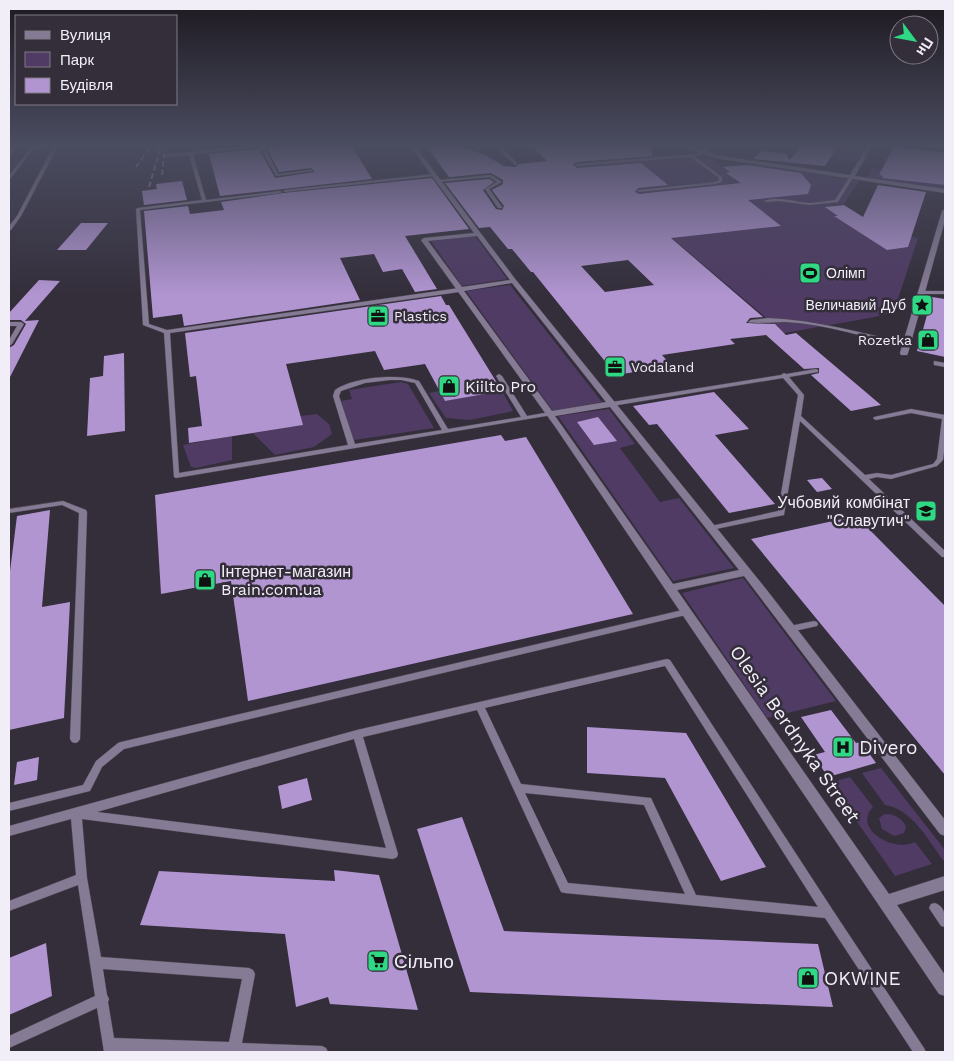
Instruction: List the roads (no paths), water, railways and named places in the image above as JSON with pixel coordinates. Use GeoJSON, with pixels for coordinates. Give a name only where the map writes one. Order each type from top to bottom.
{"type":"FeatureCollection","features":[{"type":"Feature","properties":{"kind":"street"},"geometry":{"type":"LineString","coordinates":[[450,196],[514,281],[790,628],[945,830]]}},
{"type":"Feature","properties":{"kind":"street"},"geometry":{"type":"LineString","coordinates":[[904,353],[945,211]]}},
{"type":"Feature","properties":{"kind":"street","name":"Olesia Berdnyka Street"},"geometry":{"type":"LineString","coordinates":[[478,234],[424,240],[550,414],[945,988]]}},
{"type":"Feature","properties":{"kind":"street"},"geometry":{"type":"LineString","coordinates":[[459,290],[514,281]]}},
{"type":"Feature","properties":{"kind":"street"},"geometry":{"type":"LineString","coordinates":[[550,414],[612,404]]}},
{"type":"Feature","properties":{"kind":"street"},"geometry":{"type":"LineString","coordinates":[[670,588],[746,572]]}},
{"type":"Feature","properties":{"kind":"street"},"geometry":{"type":"LineString","coordinates":[[886,902],[945,883]]}},
{"type":"Feature","properties":{"kind":"lane"},"geometry":{"type":"LineString","coordinates":[[9,229],[19,216],[30,196]]}},
{"type":"Feature","properties":{"kind":"lane"},"geometry":{"type":"LineString","coordinates":[[203,196],[204,201]]}},
{"type":"Feature","properties":{"kind":"lane"},"geometry":{"type":"LineString","coordinates":[[252,196],[138,209],[146,325],[167,332],[459,290]]}},
{"type":"Feature","properties":{"kind":"lane"},"geometry":{"type":"LineString","coordinates":[[491,196],[500,207]]}},
{"type":"Feature","properties":{"kind":"lane"},"geometry":{"type":"LineString","coordinates":[[766,201],[786,200],[810,204],[836,201],[840,196]]}},
{"type":"Feature","properties":{"kind":"lane"},"geometry":{"type":"LineString","coordinates":[[922,293],[945,293]]}},
{"type":"Feature","properties":{"kind":"lane"},"geometry":{"type":"LineString","coordinates":[[751,322],[766,319],[795,322],[906,346]]}},
{"type":"Feature","properties":{"kind":"lane"},"geometry":{"type":"LineString","coordinates":[[9,324],[21,324],[9,344]]}},
{"type":"Feature","properties":{"kind":"lane"},"geometry":{"type":"LineString","coordinates":[[167,332],[176,476],[550,414]]}},
{"type":"Feature","properties":{"kind":"lane"},"geometry":{"type":"LineString","coordinates":[[612,404],[816,371]]}},
{"type":"Feature","properties":{"kind":"lane"},"geometry":{"type":"LineString","coordinates":[[711,528],[781,513],[801,395],[784,375]]}},
{"type":"Feature","properties":{"kind":"lane"},"geometry":{"type":"LineString","coordinates":[[499,376],[525,418]]}},
{"type":"Feature","properties":{"kind":"lane"},"geometry":{"type":"LineString","coordinates":[[352,447],[336,396],[338,390],[343,387],[400,377],[417,382],[446,432]]}},
{"type":"Feature","properties":{"kind":"lane"},"geometry":{"type":"LineString","coordinates":[[863,478],[877,475],[891,477],[935,465],[940,460],[945,417],[911,410],[876,418]]}},
{"type":"Feature","properties":{"kind":"lane"},"geometry":{"type":"LineString","coordinates":[[798,417],[945,554]]}},
{"type":"Feature","properties":{"kind":"lane"},"geometry":{"type":"LineString","coordinates":[[9,511],[63,503],[83,512],[74,739]]}},
{"type":"Feature","properties":{"kind":"lane"},"geometry":{"type":"LineString","coordinates":[[9,807],[86,788],[99,764],[121,746],[686,612]]}},
{"type":"Feature","properties":{"kind":"lane"},"geometry":{"type":"LineString","coordinates":[[790,628],[814,624]]}},
{"type":"Feature","properties":{"kind":"lane"},"geometry":{"type":"LineString","coordinates":[[9,832],[357,734],[667,662],[828,913],[920,1052]]}},
{"type":"Feature","properties":{"kind":"lane"},"geometry":{"type":"LineString","coordinates":[[479,705],[565,888],[828,913]]}},
{"type":"Feature","properties":{"kind":"lane"},"geometry":{"type":"LineString","coordinates":[[76,813],[393,854],[357,734]]}},
{"type":"Feature","properties":{"kind":"lane"},"geometry":{"type":"LineString","coordinates":[[519,788],[647,801],[693,900]]}},
{"type":"Feature","properties":{"kind":"lane"},"geometry":{"type":"LineString","coordinates":[[76,813],[82,878],[103,999],[109,1048],[322,1052]]}},
{"type":"Feature","properties":{"kind":"lane"},"geometry":{"type":"LineString","coordinates":[[9,906],[82,878]]}},
{"type":"Feature","properties":{"kind":"lane"},"geometry":{"type":"LineString","coordinates":[[935,908],[945,922]]}},
{"type":"Feature","properties":{"kind":"lane"},"geometry":{"type":"LineString","coordinates":[[97,964],[249,974],[234,1049]]}},
{"type":"Feature","properties":{"kind":"lane"},"geometry":{"type":"LineString","coordinates":[[9,1042],[103,999]]}},
{"type":"Feature","properties":{"kind":"place","name":"Олімп"},"geometry":{"type":"Point","coordinates":[810,273]}},
{"type":"Feature","properties":{"kind":"place","name":"Величавий Дуб"},"geometry":{"type":"Point","coordinates":[922,305]}},
{"type":"Feature","properties":{"kind":"place","name":"Plastics"},"geometry":{"type":"Point","coordinates":[378,316]}},
{"type":"Feature","properties":{"kind":"place","name":"Rozetka"},"geometry":{"type":"Point","coordinates":[928,340]}},
{"type":"Feature","properties":{"kind":"place","name":"Vodaland"},"geometry":{"type":"Point","coordinates":[615,367]}},
{"type":"Feature","properties":{"kind":"place","name":"Kiilto Pro"},"geometry":{"type":"Point","coordinates":[449,386]}},
{"type":"Feature","properties":{"kind":"place","name":"Учбовий комбінат \"Славутич\""},"geometry":{"type":"Point","coordinates":[926,511]}},
{"type":"Feature","properties":{"kind":"place","name":"Інтернет-магазин Brain.com.ua"},"geometry":{"type":"Point","coordinates":[205,580]}},
{"type":"Feature","properties":{"kind":"place","name":"Divero"},"geometry":{"type":"Point","coordinates":[843,747]}},
{"type":"Feature","properties":{"kind":"place","name":"Сільпо"},"geometry":{"type":"Point","coordinates":[378,961]}},
{"type":"Feature","properties":{"kind":"place","name":"OKWINE"},"geometry":{"type":"Point","coordinates":[808,978]}}]}
